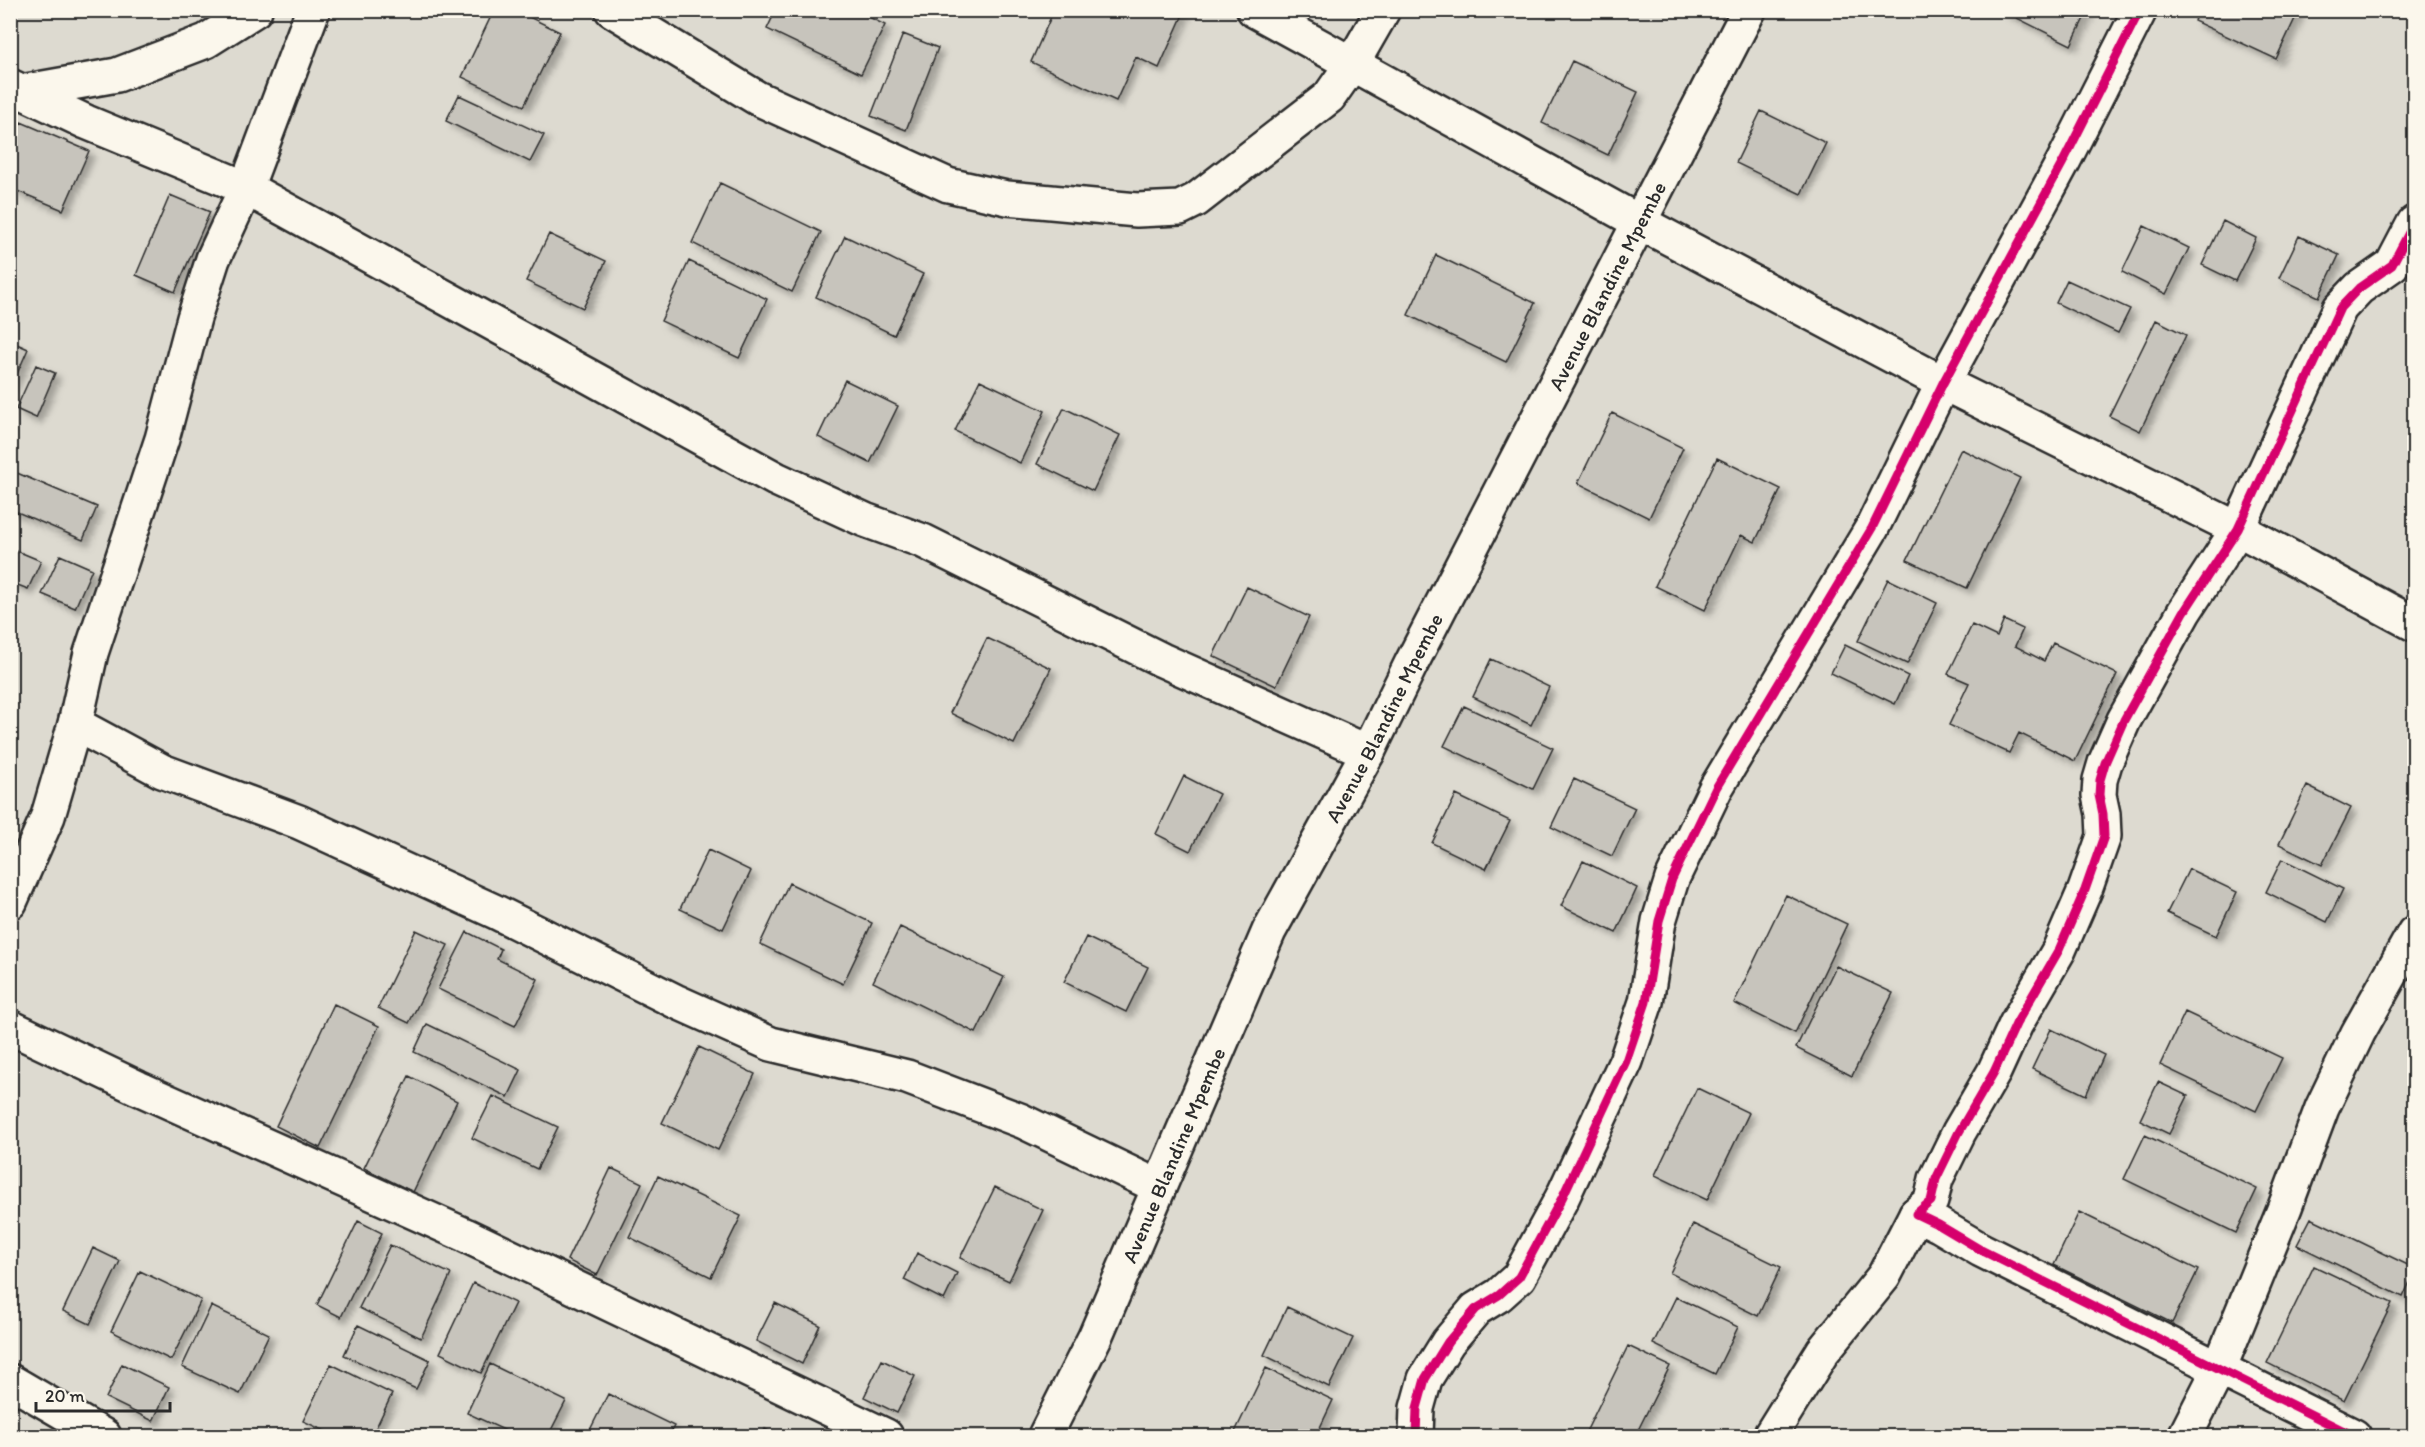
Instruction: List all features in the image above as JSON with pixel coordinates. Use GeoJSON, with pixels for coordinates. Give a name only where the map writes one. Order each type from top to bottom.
{"type":"FeatureCollection","features":[{"type":"Feature","properties":{"kind":"street"},"geometry":{"type":"LineString","coordinates":[[16,89],[117,75],[206,41],[255,10]]}},
{"type":"Feature","properties":{"kind":"street"},"geometry":{"type":"LineString","coordinates":[[10,902],[48,816],[75,724],[91,653],[162,439],[203,288],[213,259],[246,188],[314,10]]}},
{"type":"Feature","properties":{"kind":"street"},"geometry":{"type":"LineString","coordinates":[[612,10],[757,98],[948,185],[1007,198],[1137,210],[1180,208],[1196,200],[1329,97],[1352,64],[1383,10]]}},
{"type":"Feature","properties":{"kind":"street"},"geometry":{"type":"LineString","coordinates":[[1254,10],[1641,223],[1943,383],[2238,529],[2415,624]]}},
{"type":"Feature","properties":{"kind":"street","name":"Avenue Blandine Mpembe"},"geometry":{"type":"LineString","coordinates":[[1045,1437],[1095,1337],[1269,931],[1368,752],[1411,664],[1641,223],[1749,10]]}},
{"type":"Feature","properties":{"kind":"street"},"geometry":{"type":"LineString","coordinates":[[1416,1437],[1417,1408],[1425,1379],[1448,1342],[1476,1310],[1499,1295],[1519,1277],[1562,1198],[1626,1061],[1646,1002],[1659,921],[1672,879],[1716,788],[1872,528],[1943,383],[2063,162],[2140,10]]}},
{"type":"Feature","properties":{"kind":"street"},"geometry":{"type":"LineString","coordinates":[[16,89],[86,122],[246,188],[776,479],[865,520],[923,541],[1162,660],[1368,752]]}},
{"type":"Feature","properties":{"kind":"street"},"geometry":{"type":"LineString","coordinates":[[1770,1437],[1823,1351],[1884,1276],[1916,1214],[1931,1201],[1936,1179],[1959,1132],[1994,1072],[2016,1024],[2059,950],[2085,890],[2104,837],[2099,795],[2100,780],[2120,728],[2184,612],[2238,529],[2340,308],[2359,288],[2392,265],[2415,223]]}},
{"type":"Feature","properties":{"kind":"street"},"geometry":{"type":"LineString","coordinates":[[75,724],[162,771],[299,822],[496,912],[675,1001],[771,1044],[907,1077],[1022,1122],[1159,1187]]}},
{"type":"Feature","properties":{"kind":"street"},"geometry":{"type":"LineString","coordinates":[[2185,1437],[2219,1369],[2285,1208],[2322,1108],[2358,1033],[2415,933]]}},
{"type":"Feature","properties":{"kind":"street"},"geometry":{"type":"LineString","coordinates":[[10,1027],[138,1088],[465,1235],[886,1437]]}},
{"type":"Feature","properties":{"kind":"street"},"geometry":{"type":"LineString","coordinates":[[1916,1214],[1981,1250],[2354,1437]]}},
{"type":"Feature","properties":{"kind":"street"},"geometry":{"type":"LineString","coordinates":[[10,1381],[104,1437]]}},
{"type":"Feature","properties":{"kind":"shaded area"},"geometry":{"type":"Polygon","coordinates":[[[11,11],[2414,11],[2414,1436],[11,1436],[11,11]]]}},
{"type":"Feature","properties":{"kind":"building"},"geometry":{"type":"Polygon","coordinates":[[[494,10],[515,10],[560,32],[524,106],[462,77],[494,10]]]}},
{"type":"Feature","properties":{"kind":"building"},"geometry":{"type":"Polygon","coordinates":[[[776,10],[855,10],[885,25],[861,74],[767,29],[776,10]]]}},
{"type":"Feature","properties":{"kind":"building"},"geometry":{"type":"Polygon","coordinates":[[[1054,10],[1185,10],[1159,68],[1136,57],[1116,101],[1031,62],[1054,10]]]}},
{"type":"Feature","properties":{"kind":"building"},"geometry":{"type":"Polygon","coordinates":[[[2001,10],[2088,10],[2071,45],[2001,10]]]}},
{"type":"Feature","properties":{"kind":"building"},"geometry":{"type":"Polygon","coordinates":[[[2199,10],[2299,10],[2276,59],[2194,21],[2199,10]]]}},
{"type":"Feature","properties":{"kind":"building"},"geometry":{"type":"Polygon","coordinates":[[[903,34],[938,48],[906,130],[871,116],[903,34]]]}},
{"type":"Feature","properties":{"kind":"building"},"geometry":{"type":"Polygon","coordinates":[[[1572,61],[1638,92],[1608,155],[1542,123],[1572,61]]]}},
{"type":"Feature","properties":{"kind":"building"},"geometry":{"type":"Polygon","coordinates":[[[459,95],[544,135],[530,162],[446,121],[459,95]]]}},
{"type":"Feature","properties":{"kind":"building"},"geometry":{"type":"Polygon","coordinates":[[[1761,111],[1826,143],[1801,194],[1736,163],[1761,111]]]}},
{"type":"Feature","properties":{"kind":"building"},"geometry":{"type":"Polygon","coordinates":[[[21,122],[89,151],[63,210],[10,188],[10,146],[21,122]]]}},
{"type":"Feature","properties":{"kind":"building"},"geometry":{"type":"Polygon","coordinates":[[[720,183],[821,232],[792,292],[692,243],[720,183]]]}},
{"type":"Feature","properties":{"kind":"building"},"geometry":{"type":"Polygon","coordinates":[[[170,195],[210,212],[175,292],[136,275],[170,195]]]}},
{"type":"Feature","properties":{"kind":"building"},"geometry":{"type":"Polygon","coordinates":[[[2223,221],[2256,238],[2235,281],[2202,265],[2223,221]]]}},
{"type":"Feature","properties":{"kind":"building"},"geometry":{"type":"Polygon","coordinates":[[[2144,226],[2189,248],[2166,294],[2122,272],[2144,226]]]}},
{"type":"Feature","properties":{"kind":"building"},"geometry":{"type":"Polygon","coordinates":[[[549,234],[606,261],[583,308],[526,281],[549,234]]]}},
{"type":"Feature","properties":{"kind":"building"},"geometry":{"type":"Polygon","coordinates":[[[845,236],[923,274],[894,335],[816,297],[845,236]]]}},
{"type":"Feature","properties":{"kind":"building"},"geometry":{"type":"Polygon","coordinates":[[[2299,236],[2339,255],[2319,297],[2279,278],[2299,236]]]}},
{"type":"Feature","properties":{"kind":"building"},"geometry":{"type":"Polygon","coordinates":[[[1436,255],[1535,303],[1506,362],[1408,315],[1436,255]]]}},
{"type":"Feature","properties":{"kind":"building"},"geometry":{"type":"Polygon","coordinates":[[[689,261],[767,299],[739,358],[661,321],[689,261]]]}},
{"type":"Feature","properties":{"kind":"building"},"geometry":{"type":"Polygon","coordinates":[[[2067,280],[2130,309],[2118,333],[2056,303],[2067,280]]]}},
{"type":"Feature","properties":{"kind":"building"},"geometry":{"type":"Polygon","coordinates":[[[2156,320],[2186,335],[2140,431],[2109,416],[2156,320]]]}},
{"type":"Feature","properties":{"kind":"building"},"geometry":{"type":"Polygon","coordinates":[[[10,341],[28,349],[10,390],[10,341]]]}},
{"type":"Feature","properties":{"kind":"building"},"geometry":{"type":"Polygon","coordinates":[[[36,365],[55,373],[36,418],[16,409],[36,365]]]}},
{"type":"Feature","properties":{"kind":"building"},"geometry":{"type":"Polygon","coordinates":[[[845,380],[898,406],[870,463],[818,437],[845,380]]]}},
{"type":"Feature","properties":{"kind":"building"},"geometry":{"type":"Polygon","coordinates":[[[980,380],[1045,411],[1020,463],[955,431],[980,380]]]}},
{"type":"Feature","properties":{"kind":"building"},"geometry":{"type":"Polygon","coordinates":[[[1064,408],[1120,435],[1093,491],[1037,464],[1064,408]]]}},
{"type":"Feature","properties":{"kind":"building"},"geometry":{"type":"Polygon","coordinates":[[[1612,413],[1683,448],[1649,518],[1578,483],[1612,413]]]}},
{"type":"Feature","properties":{"kind":"building"},"geometry":{"type":"Polygon","coordinates":[[[1961,449],[2020,478],[1967,588],[1907,560],[1961,449]]]}},
{"type":"Feature","properties":{"kind":"building"},"geometry":{"type":"Polygon","coordinates":[[[1717,458],[1781,489],[1755,542],[1741,535],[1705,610],[1655,586],[1717,458]]]}},
{"type":"Feature","properties":{"kind":"building"},"geometry":{"type":"Polygon","coordinates":[[[10,470],[97,507],[83,540],[10,509],[10,470]]]}},
{"type":"Feature","properties":{"kind":"building"},"geometry":{"type":"Polygon","coordinates":[[[10,548],[41,561],[28,589],[10,582],[10,548]]]}},
{"type":"Feature","properties":{"kind":"building"},"geometry":{"type":"Polygon","coordinates":[[[60,555],[92,569],[75,608],[42,594],[60,555]]]}},
{"type":"Feature","properties":{"kind":"building"},"geometry":{"type":"Polygon","coordinates":[[[1888,579],[1937,603],[1907,664],[1858,641],[1888,579]]]}},
{"type":"Feature","properties":{"kind":"building"},"geometry":{"type":"Polygon","coordinates":[[[1247,587],[1309,617],[1276,686],[1213,656],[1247,587]]]}},
{"type":"Feature","properties":{"kind":"building"},"geometry":{"type":"Polygon","coordinates":[[[2004,620],[2023,629],[2015,646],[2044,661],[2053,643],[2117,674],[2075,761],[2019,733],[2009,753],[1949,725],[1969,683],[1948,674],[1972,625],[1997,637],[2004,620]]]}},
{"type":"Feature","properties":{"kind":"building"},"geometry":{"type":"Polygon","coordinates":[[[987,638],[1051,668],[1014,744],[950,713],[987,638]]]}},
{"type":"Feature","properties":{"kind":"building"},"geometry":{"type":"Polygon","coordinates":[[[1845,645],[1908,676],[1895,704],[1831,673],[1845,645]]]}},
{"type":"Feature","properties":{"kind":"building"},"geometry":{"type":"Polygon","coordinates":[[[1491,659],[1549,687],[1531,725],[1473,697],[1491,659]]]}},
{"type":"Feature","properties":{"kind":"building"},"geometry":{"type":"Polygon","coordinates":[[[1464,706],[1553,748],[1533,789],[1444,746],[1464,706]]]}},
{"type":"Feature","properties":{"kind":"building"},"geometry":{"type":"Polygon","coordinates":[[[1184,776],[1219,794],[1190,851],[1156,834],[1184,776]]]}},
{"type":"Feature","properties":{"kind":"building"},"geometry":{"type":"Polygon","coordinates":[[[1574,779],[1635,808],[1612,856],[1551,827],[1574,779]]]}},
{"type":"Feature","properties":{"kind":"building"},"geometry":{"type":"Polygon","coordinates":[[[2307,786],[2351,808],[2322,865],[2279,844],[2307,786]]]}},
{"type":"Feature","properties":{"kind":"building"},"geometry":{"type":"Polygon","coordinates":[[[1456,795],[1510,821],[1486,869],[1432,843],[1456,795]]]}},
{"type":"Feature","properties":{"kind":"building"},"geometry":{"type":"Polygon","coordinates":[[[708,850],[751,871],[723,929],[680,909],[708,850]]]}},
{"type":"Feature","properties":{"kind":"building"},"geometry":{"type":"Polygon","coordinates":[[[2282,859],[2343,889],[2327,922],[2266,892],[2282,859]]]}},
{"type":"Feature","properties":{"kind":"building"},"geometry":{"type":"Polygon","coordinates":[[[1583,861],[1637,888],[1616,933],[1561,906],[1583,861]]]}},
{"type":"Feature","properties":{"kind":"building"},"geometry":{"type":"Polygon","coordinates":[[[2189,869],[2237,892],[2216,936],[2167,913],[2189,869]]]}},
{"type":"Feature","properties":{"kind":"building"},"geometry":{"type":"Polygon","coordinates":[[[789,883],[872,923],[843,984],[760,944],[789,883]]]}},
{"type":"Feature","properties":{"kind":"building"},"geometry":{"type":"Polygon","coordinates":[[[1786,895],[1847,924],[1795,1033],[1734,1003],[1786,895]]]}},
{"type":"Feature","properties":{"kind":"building"},"geometry":{"type":"Polygon","coordinates":[[[900,927],[1004,977],[976,1033],[873,982],[900,927]]]}},
{"type":"Feature","properties":{"kind":"building"},"geometry":{"type":"Polygon","coordinates":[[[416,930],[448,945],[409,1023],[378,1008],[416,930]]]}},
{"type":"Feature","properties":{"kind":"building"},"geometry":{"type":"Polygon","coordinates":[[[467,932],[501,949],[497,959],[538,979],[515,1026],[438,989],[467,932]]]}},
{"type":"Feature","properties":{"kind":"building"},"geometry":{"type":"Polygon","coordinates":[[[1086,937],[1148,967],[1126,1012],[1064,982],[1086,937]]]}},
{"type":"Feature","properties":{"kind":"building"},"geometry":{"type":"Polygon","coordinates":[[[1836,966],[1893,993],[1852,1076],[1796,1048],[1836,966]]]}},
{"type":"Feature","properties":{"kind":"building"},"geometry":{"type":"Polygon","coordinates":[[[334,1004],[379,1026],[320,1148],[276,1126],[334,1004]]]}},
{"type":"Feature","properties":{"kind":"building"},"geometry":{"type":"Polygon","coordinates":[[[2185,1012],[2282,1058],[2256,1111],[2160,1065],[2185,1012]]]}},
{"type":"Feature","properties":{"kind":"building"},"geometry":{"type":"Polygon","coordinates":[[[427,1024],[521,1070],[508,1097],[414,1052],[427,1024]]]}},
{"type":"Feature","properties":{"kind":"building"},"geometry":{"type":"Polygon","coordinates":[[[2051,1029],[2104,1055],[2086,1095],[2032,1069],[2051,1029]]]}},
{"type":"Feature","properties":{"kind":"building"},"geometry":{"type":"Polygon","coordinates":[[[699,1047],[755,1074],[718,1150],[662,1123],[699,1047]]]}},
{"type":"Feature","properties":{"kind":"building"},"geometry":{"type":"Polygon","coordinates":[[[409,1076],[457,1101],[413,1192],[364,1168],[409,1076]]]}},
{"type":"Feature","properties":{"kind":"building"},"geometry":{"type":"Polygon","coordinates":[[[2158,1082],[2188,1096],[2169,1134],[2140,1120],[2158,1082]]]}},
{"type":"Feature","properties":{"kind":"building"},"geometry":{"type":"Polygon","coordinates":[[[1697,1088],[1749,1113],[1707,1200],[1655,1175],[1697,1088]]]}},
{"type":"Feature","properties":{"kind":"building"},"geometry":{"type":"Polygon","coordinates":[[[493,1096],[558,1127],[537,1169],[472,1138],[493,1096]]]}},
{"type":"Feature","properties":{"kind":"building"},"geometry":{"type":"Polygon","coordinates":[[[2145,1135],[2257,1189],[2236,1233],[2124,1179],[2145,1135]]]}},
{"type":"Feature","properties":{"kind":"building"},"geometry":{"type":"Polygon","coordinates":[[[611,1168],[642,1183],[597,1275],[567,1260],[611,1168]]]}},
{"type":"Feature","properties":{"kind":"building"},"geometry":{"type":"Polygon","coordinates":[[[658,1176],[741,1216],[711,1277],[629,1237],[658,1176]]]}},
{"type":"Feature","properties":{"kind":"building"},"geometry":{"type":"Polygon","coordinates":[[[995,1187],[1043,1210],[1009,1281],[960,1258],[995,1187]]]}},
{"type":"Feature","properties":{"kind":"building"},"geometry":{"type":"Polygon","coordinates":[[[2079,1212],[2198,1270],[2172,1323],[2054,1265],[2079,1212]]]}},
{"type":"Feature","properties":{"kind":"building"},"geometry":{"type":"Polygon","coordinates":[[[2311,1218],[2414,1268],[2403,1297],[2297,1245],[2311,1218]]]}},
{"type":"Feature","properties":{"kind":"building"},"geometry":{"type":"Polygon","coordinates":[[[358,1221],[382,1233],[341,1317],[317,1305],[358,1221]]]}},
{"type":"Feature","properties":{"kind":"building"},"geometry":{"type":"Polygon","coordinates":[[[1693,1224],[1781,1267],[1758,1316],[1670,1273],[1693,1224]]]}},
{"type":"Feature","properties":{"kind":"building"},"geometry":{"type":"Polygon","coordinates":[[[390,1245],[451,1274],[421,1338],[359,1308],[390,1245]]]}},
{"type":"Feature","properties":{"kind":"building"},"geometry":{"type":"Polygon","coordinates":[[[93,1248],[120,1261],[90,1324],[63,1311],[93,1248]]]}},
{"type":"Feature","properties":{"kind":"building"},"geometry":{"type":"Polygon","coordinates":[[[917,1253],[957,1273],[944,1300],[904,1280],[917,1253]]]}},
{"type":"Feature","properties":{"kind":"building"},"geometry":{"type":"Polygon","coordinates":[[[2314,1266],[2392,1303],[2344,1401],[2267,1363],[2314,1266]]]}},
{"type":"Feature","properties":{"kind":"building"},"geometry":{"type":"Polygon","coordinates":[[[140,1271],[201,1300],[171,1360],[111,1331],[140,1271]]]}},
{"type":"Feature","properties":{"kind":"building"},"geometry":{"type":"Polygon","coordinates":[[[473,1283],[515,1303],[481,1373],[440,1353],[473,1283]]]}},
{"type":"Feature","properties":{"kind":"building"},"geometry":{"type":"Polygon","coordinates":[[[1676,1297],[1738,1327],[1715,1374],[1653,1344],[1676,1297]]]}},
{"type":"Feature","properties":{"kind":"building"},"geometry":{"type":"Polygon","coordinates":[[[775,1303],[820,1325],[802,1364],[756,1341],[775,1303]]]}},
{"type":"Feature","properties":{"kind":"building"},"geometry":{"type":"Polygon","coordinates":[[[211,1306],[269,1334],[240,1394],[182,1367],[211,1306]]]}},
{"type":"Feature","properties":{"kind":"building"},"geometry":{"type":"Polygon","coordinates":[[[1287,1307],[1353,1338],[1329,1387],[1264,1355],[1287,1307]]]}},
{"type":"Feature","properties":{"kind":"building"},"geometry":{"type":"Polygon","coordinates":[[[358,1325],[430,1360],[416,1389],[344,1355],[358,1325]]]}},
{"type":"Feature","properties":{"kind":"building"},"geometry":{"type":"Polygon","coordinates":[[[1628,1346],[1670,1366],[1635,1436],[1584,1436],[1628,1346]]]}},
{"type":"Feature","properties":{"kind":"building"},"geometry":{"type":"Polygon","coordinates":[[[882,1360],[915,1376],[897,1413],[864,1397],[882,1360]]]}},
{"type":"Feature","properties":{"kind":"building"},"geometry":{"type":"Polygon","coordinates":[[[122,1364],[169,1387],[153,1421],[106,1398],[122,1364]]]}},
{"type":"Feature","properties":{"kind":"building"},"geometry":{"type":"Polygon","coordinates":[[[331,1364],[392,1394],[372,1436],[336,1436],[303,1421],[331,1364]]]}},
{"type":"Feature","properties":{"kind":"building"},"geometry":{"type":"Polygon","coordinates":[[[490,1364],[566,1401],[548,1436],[517,1436],[467,1413],[490,1364]]]}},
{"type":"Feature","properties":{"kind":"building"},"geometry":{"type":"Polygon","coordinates":[[[1266,1368],[1333,1400],[1316,1436],[1239,1436],[1234,1434],[1266,1368]]]}},
{"type":"Feature","properties":{"kind":"building"},"geometry":{"type":"Polygon","coordinates":[[[608,1394],[674,1426],[669,1436],[587,1436],[608,1394]]]}},
{"type":"Feature","properties":{"kind":"building"},"geometry":{"type":"Polygon","coordinates":[[[765,1429],[780,1436],[761,1436],[765,1429]]]}},
{"type":"Feature","properties":{"kind":"cycle path"},"geometry":{"type":"LineString","coordinates":[[1416,1436],[1417,1408],[1425,1379],[1448,1342],[1476,1309],[1499,1295],[1519,1277],[1562,1198],[1626,1061],[1646,1002],[1659,921],[1672,879],[1716,788],[1872,528],[1943,383],[2063,162],[2140,10]]}},
{"type":"Feature","properties":{"kind":"cycle path"},"geometry":{"type":"LineString","coordinates":[[2354,1436],[1981,1250],[1916,1214],[1931,1201],[1936,1179],[1959,1132],[1994,1072],[2016,1024],[2059,950],[2085,890],[2104,836],[2099,795],[2100,780],[2124,720],[2184,612],[2238,529],[2340,308],[2359,288],[2392,265],[2414,223]]}}]}
